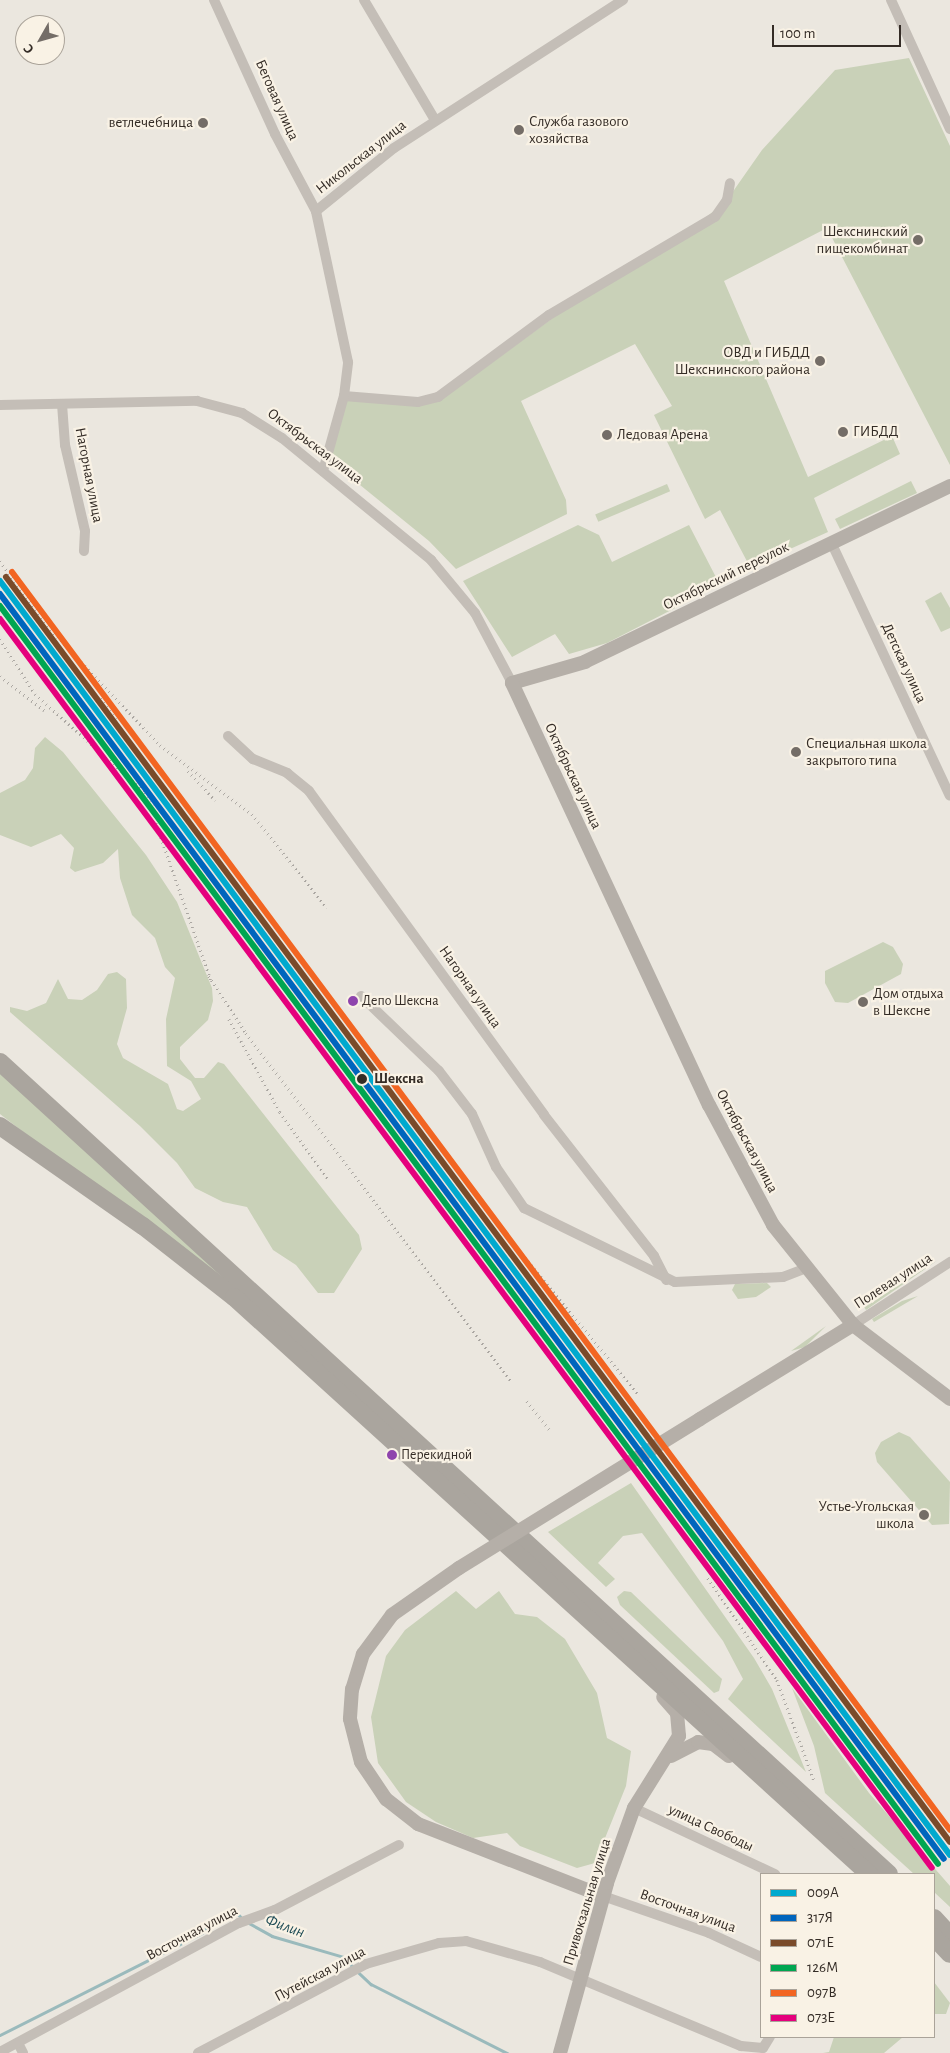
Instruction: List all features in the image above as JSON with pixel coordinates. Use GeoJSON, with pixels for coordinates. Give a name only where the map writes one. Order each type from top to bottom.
{"type":"FeatureCollection","features":[{"type":"Feature","properties":{"kind":"highway"},"geometry":{"type":"LineString","coordinates":[[0,1062],[888,1873]]}},
{"type":"Feature","properties":{"kind":"highway"},"geometry":{"type":"LineString","coordinates":[[0,1067],[32,1092]]}},
{"type":"Feature","properties":{"kind":"highway"},"geometry":{"type":"LineString","coordinates":[[0,1120],[66,1173]]}},
{"type":"Feature","properties":{"kind":"highway"},"geometry":{"type":"LineString","coordinates":[[0,1126],[234,1297],[529,1563],[868,1873]]}},
{"type":"Feature","properties":{"kind":"highway"},"geometry":{"type":"LineString","coordinates":[[935,1919],[950,1935]]}},
{"type":"Feature","properties":{"kind":"highway"},"geometry":{"type":"LineString","coordinates":[[935,1938],[950,1956]]}},
{"type":"Feature","properties":{"kind":"street","name":"Беговая улица"},"geometry":{"type":"LineString","coordinates":[[214,0],[275,134],[316,211]]}},
{"type":"Feature","properties":{"kind":"street"},"geometry":{"type":"LineString","coordinates":[[364,0],[435,120]]}},
{"type":"Feature","properties":{"kind":"street","name":"Никольская улица"},"geometry":{"type":"LineString","coordinates":[[322,470],[344,396],[348,362],[316,211],[435,120],[623,0]]}},
{"type":"Feature","properties":{"kind":"street"},"geometry":{"type":"LineString","coordinates":[[891,0],[950,129]]}},
{"type":"Feature","properties":{"kind":"street"},"geometry":{"type":"LineString","coordinates":[[344,396],[418,402],[438,396],[549,316],[715,217],[728,200],[730,183]]}},
{"type":"Feature","properties":{"kind":"street","name":"Нагорная улица"},"geometry":{"type":"LineString","coordinates":[[62,404],[65,445],[86,531],[84,551]]}},
{"type":"Feature","properties":{"kind":"street","name":"Октябрьская улица"},"geometry":{"type":"LineString","coordinates":[[0,405],[220,404],[264,426],[322,470],[451,581],[482,624],[512,683],[709,1105],[773,1225],[804,1269],[852,1325],[950,1398]]}},
{"type":"Feature","properties":{"kind":"street","name":"Октябрьский переулок"},"geometry":{"type":"LineString","coordinates":[[512,683],[585,662],[950,486]]}},
{"type":"Feature","properties":{"kind":"street","name":"Детская улица"},"geometry":{"type":"LineString","coordinates":[[831,542],[950,796]]}},
{"type":"Feature","properties":{"kind":"street","name":"Нагорная улица"},"geometry":{"type":"LineString","coordinates":[[228,736],[252,760],[287,772],[309,791],[538,1107],[654,1256],[666,1280]]}},
{"type":"Feature","properties":{"kind":"street"},"geometry":{"type":"LineString","coordinates":[[362,996],[440,1071],[472,1114],[496,1168],[524,1208],[666,1280],[684,1283],[783,1277],[804,1269]]}},
{"type":"Feature","properties":{"kind":"street","name":"Полевая улица"},"geometry":{"type":"LineString","coordinates":[[852,1325],[950,1262]]}},
{"type":"Feature","properties":{"kind":"street"},"geometry":{"type":"LineString","coordinates":[[603,1896],[418,1824],[386,1798],[361,1762],[350,1719],[354,1679],[363,1654],[392,1615],[459,1568],[852,1325]]}},
{"type":"Feature","properties":{"kind":"street","name":"Привокзальная улица"},"geometry":{"type":"LineString","coordinates":[[529,1563],[575,1616],[677,1713],[679,1736],[634,1808],[603,1896],[560,2053]]}},
{"type":"Feature","properties":{"kind":"street"},"geometry":{"type":"LineString","coordinates":[[659,1766],[691,1743],[713,1744],[858,1873]]}},
{"type":"Feature","properties":{"kind":"street","name":"улица Свободы"},"geometry":{"type":"LineString","coordinates":[[634,1808],[773,1873]]}},
{"type":"Feature","properties":{"kind":"street","name":"Восточная улица"},"geometry":{"type":"LineString","coordinates":[[0,2052],[239,1923],[251,1919],[399,1845]]}},
{"type":"Feature","properties":{"kind":"street","name":"Восточная улица"},"geometry":{"type":"LineString","coordinates":[[603,1896],[760,1957]]}},
{"type":"Feature","properties":{"kind":"street","name":"Путейская улица"},"geometry":{"type":"LineString","coordinates":[[198,2053],[366,1964],[439,1942],[472,1941],[582,1978],[741,2046],[762,2048],[769,2038]]}},
{"type":"Feature","properties":{"kind":"street"},"geometry":{"type":"LineString","coordinates":[[935,1944],[950,1956]]}},
{"type":"Feature","properties":{"kind":"street"},"geometry":{"type":"LineString","coordinates":[[18,2043],[23,2053]]}},
{"type":"Feature","properties":{"kind":"green space"},"geometry":{"type":"Polygon","coordinates":[[[909,58],[950,146],[950,465],[827,228],[724,281],[808,477],[892,436],[900,454],[814,498],[828,532],[750,567],[720,510],[705,519],[654,415],[672,406],[635,344],[521,401],[566,500],[567,514],[456,569],[429,541],[333,463],[331,457],[347,400],[416,406],[468,380],[561,312],[675,243],[727,200],[762,150],[835,70],[909,58]]]}},
{"type":"Feature","properties":{"kind":"green space"},"geometry":{"type":"Polygon","coordinates":[[[911,481],[917,493],[840,529],[835,519],[911,481]]]}},
{"type":"Feature","properties":{"kind":"green space"},"geometry":{"type":"Polygon","coordinates":[[[667,484],[670,491],[598,522],[595,514],[667,484]]]}},
{"type":"Feature","properties":{"kind":"green space"},"geometry":{"type":"Polygon","coordinates":[[[578,525],[599,535],[612,562],[689,525],[720,585],[607,643],[569,654],[555,634],[512,657],[463,581],[578,525]]]}},
{"type":"Feature","properties":{"kind":"green space"},"geometry":{"type":"Polygon","coordinates":[[[941,592],[950,608],[950,628],[941,632],[925,601],[941,592]]]}},
{"type":"Feature","properties":{"kind":"green space"},"geometry":{"type":"Polygon","coordinates":[[[45,737],[63,752],[146,855],[177,902],[212,988],[213,1001],[208,1020],[180,1047],[180,1059],[195,1078],[204,1078],[218,1062],[224,1064],[359,1235],[362,1249],[334,1293],[318,1293],[296,1265],[273,1250],[247,1207],[223,1202],[195,1188],[177,1163],[140,1126],[10,1012],[10,1007],[27,1011],[46,1003],[58,979],[68,999],[82,1000],[97,990],[108,974],[117,972],[126,979],[127,1008],[117,1044],[123,1058],[168,1084],[177,1109],[183,1111],[201,1099],[191,1081],[167,1066],[166,1019],[175,978],[165,967],[155,938],[132,915],[120,878],[118,849],[103,863],[75,872],[70,868],[74,848],[61,834],[31,847],[0,835],[0,793],[25,780],[33,768],[35,748],[45,737]]]}},
{"type":"Feature","properties":{"kind":"green space"},"geometry":{"type":"Polygon","coordinates":[[[883,942],[893,947],[903,964],[901,974],[848,1003],[835,1002],[825,983],[825,971],[883,942]]]}},
{"type":"Feature","properties":{"kind":"green space"},"geometry":{"type":"Polygon","coordinates":[[[0,1072],[318,1361],[0,1114],[0,1072]]]}},
{"type":"Feature","properties":{"kind":"green space"},"geometry":{"type":"Polygon","coordinates":[[[938,1260],[866,1310],[864,1307],[900,1284],[938,1260]]]}},
{"type":"Feature","properties":{"kind":"green space"},"geometry":{"type":"Polygon","coordinates":[[[767,1283],[771,1287],[756,1297],[738,1299],[732,1290],[735,1284],[767,1283]]]}},
{"type":"Feature","properties":{"kind":"green space"},"geometry":{"type":"Polygon","coordinates":[[[918,1296],[874,1322],[872,1319],[902,1301],[918,1296]]]}},
{"type":"Feature","properties":{"kind":"green space"},"geometry":{"type":"Polygon","coordinates":[[[826,1326],[805,1347],[791,1351],[826,1326]]]}},
{"type":"Feature","properties":{"kind":"green space"},"geometry":{"type":"Polygon","coordinates":[[[899,1432],[910,1437],[950,1482],[949,1524],[932,1525],[877,1462],[875,1453],[881,1442],[899,1432]]]}},
{"type":"Feature","properties":{"kind":"green space"},"geometry":{"type":"Polygon","coordinates":[[[631,1483],[754,1658],[772,1689],[806,1772],[728,1699],[743,1679],[723,1641],[642,1533],[623,1536],[598,1563],[615,1579],[606,1587],[548,1532],[631,1483]]]}},
{"type":"Feature","properties":{"kind":"green space"},"geometry":{"type":"Polygon","coordinates":[[[456,1591],[476,1609],[499,1591],[515,1614],[537,1617],[565,1639],[597,1693],[607,1738],[631,1751],[626,1786],[595,1863],[577,1868],[520,1846],[507,1833],[473,1838],[436,1822],[406,1802],[378,1763],[371,1717],[386,1656],[405,1630],[456,1591]]]}},
{"type":"Feature","properties":{"kind":"green space"},"geometry":{"type":"Polygon","coordinates":[[[624,1591],[631,1592],[722,1679],[719,1691],[714,1693],[620,1605],[617,1597],[624,1591]]]}},
{"type":"Feature","properties":{"kind":"green space"},"geometry":{"type":"Polygon","coordinates":[[[792,1688],[869,1793],[950,1886],[950,1907],[935,1893],[935,1873],[913,1873],[825,1793],[814,1746],[792,1688]]]}},
{"type":"Feature","properties":{"kind":"green space"},"geometry":{"type":"Polygon","coordinates":[[[935,1983],[950,2003],[946,2014],[935,2014],[935,1983]]]}},
{"type":"Feature","properties":{"kind":"green space"},"geometry":{"type":"Polygon","coordinates":[[[834,2038],[902,2038],[884,2053],[823,2053],[829,2052],[834,2038]]]}},
{"type":"Feature","properties":{"kind":"waterway","name":"Филин"},"geometry":{"type":"LineString","coordinates":[[0,2035],[202,1933],[213,1920],[236,1912],[242,1918]]}},
{"type":"Feature","properties":{"kind":"waterway","name":"Филин"},"geometry":{"type":"LineString","coordinates":[[249,1923],[272,1936],[344,1957],[354,1968]]}},
{"type":"Feature","properties":{"kind":"waterway","name":"Филин"},"geometry":{"type":"LineString","coordinates":[[358,1972],[371,1984],[507,2053]]}},
{"type":"Feature","properties":{"kind":"railway"},"geometry":{"type":"LineString","coordinates":[[0,561],[57,637]]}},
{"type":"Feature","properties":{"kind":"railway"},"geometry":{"type":"LineString","coordinates":[[54,633],[160,745],[252,814],[327,908]]}},
{"type":"Feature","properties":{"kind":"railway"},"geometry":{"type":"LineString","coordinates":[[0,639],[35,694],[145,792],[174,827]]}},
{"type":"Feature","properties":{"kind":"railway"},"geometry":{"type":"LineString","coordinates":[[0,676],[44,710]]}},
{"type":"Feature","properties":{"kind":"railway"},"geometry":{"type":"LineString","coordinates":[[102,697],[119,719]]}},
{"type":"Feature","properties":{"kind":"railway"},"geometry":{"type":"LineString","coordinates":[[188,771],[215,800]]}},
{"type":"Feature","properties":{"kind":"railway"},"geometry":{"type":"LineString","coordinates":[[156,823],[211,980]]}},
{"type":"Feature","properties":{"kind":"railway"},"geometry":{"type":"LineString","coordinates":[[209,976],[246,1033],[512,1382]]}},
{"type":"Feature","properties":{"kind":"railway"},"geometry":{"type":"LineString","coordinates":[[229,1019],[280,1112],[329,1180]]}},
{"type":"Feature","properties":{"kind":"railway"},"geometry":{"type":"LineString","coordinates":[[509,1238],[639,1395]]}},
{"type":"Feature","properties":{"kind":"railway"},"geometry":{"type":"LineString","coordinates":[[527,1401],[551,1432]]}},
{"type":"Feature","properties":{"kind":"railway"},"geometry":{"type":"LineString","coordinates":[[708,1578],[777,1680],[814,1780]]}},
{"type":"Feature","properties":{"kind":"transit line","name":"097В"},"geometry":{"type":"LineString","coordinates":[[12,572],[950,1830]]}},
{"type":"Feature","properties":{"kind":"transit line","name":"071Е"},"geometry":{"type":"LineString","coordinates":[[6,577],[950,1842]]}},
{"type":"Feature","properties":{"kind":"transit line","name":"009А"},"geometry":{"type":"LineString","coordinates":[[0,581],[950,1855]]}},
{"type":"Feature","properties":{"kind":"transit line","name":"317Я"},"geometry":{"type":"LineString","coordinates":[[0,594],[944,1859]]}},
{"type":"Feature","properties":{"kind":"transit line","name":"126М"},"geometry":{"type":"LineString","coordinates":[[0,606],[938,1864]]}},
{"type":"Feature","properties":{"kind":"transit line","name":"073Е"},"geometry":{"type":"LineString","coordinates":[[0,619],[932,1868]]}},
{"type":"Feature","properties":{"kind":"place","name":"ветлечебница"},"geometry":{"type":"Point","coordinates":[203,123]}},
{"type":"Feature","properties":{"kind":"place","name":"Служба газового хозяйства"},"geometry":{"type":"Point","coordinates":[519,130]}},
{"type":"Feature","properties":{"kind":"place","name":"Шекснинский пищекомбинат"},"geometry":{"type":"Point","coordinates":[918,240]}},
{"type":"Feature","properties":{"kind":"place","name":"ОВД и ГИБДД Шекснинского района"},"geometry":{"type":"Point","coordinates":[820,361]}},
{"type":"Feature","properties":{"kind":"place","name":"ГИБДД"},"geometry":{"type":"Point","coordinates":[843,432]}},
{"type":"Feature","properties":{"kind":"place","name":"Ледовая Арена"},"geometry":{"type":"Point","coordinates":[607,435]}},
{"type":"Feature","properties":{"kind":"place","name":"Специальная школа закрытого типа"},"geometry":{"type":"Point","coordinates":[796,752]}},
{"type":"Feature","properties":{"kind":"place","name":"Депо Шексна"},"geometry":{"type":"Point","coordinates":[353,1001]}},
{"type":"Feature","properties":{"kind":"place","name":"Дом отдыха в Шекснe"},"geometry":{"type":"Point","coordinates":[863,1002]}},
{"type":"Feature","properties":{"kind":"place","name":"Шексна"},"geometry":{"type":"Point","coordinates":[362,1079]}},
{"type":"Feature","properties":{"kind":"place","name":"Перекидной"},"geometry":{"type":"Point","coordinates":[392,1455]}},
{"type":"Feature","properties":{"kind":"place","name":"Устье-Угольская школа"},"geometry":{"type":"Point","coordinates":[924,1515]}}]}
